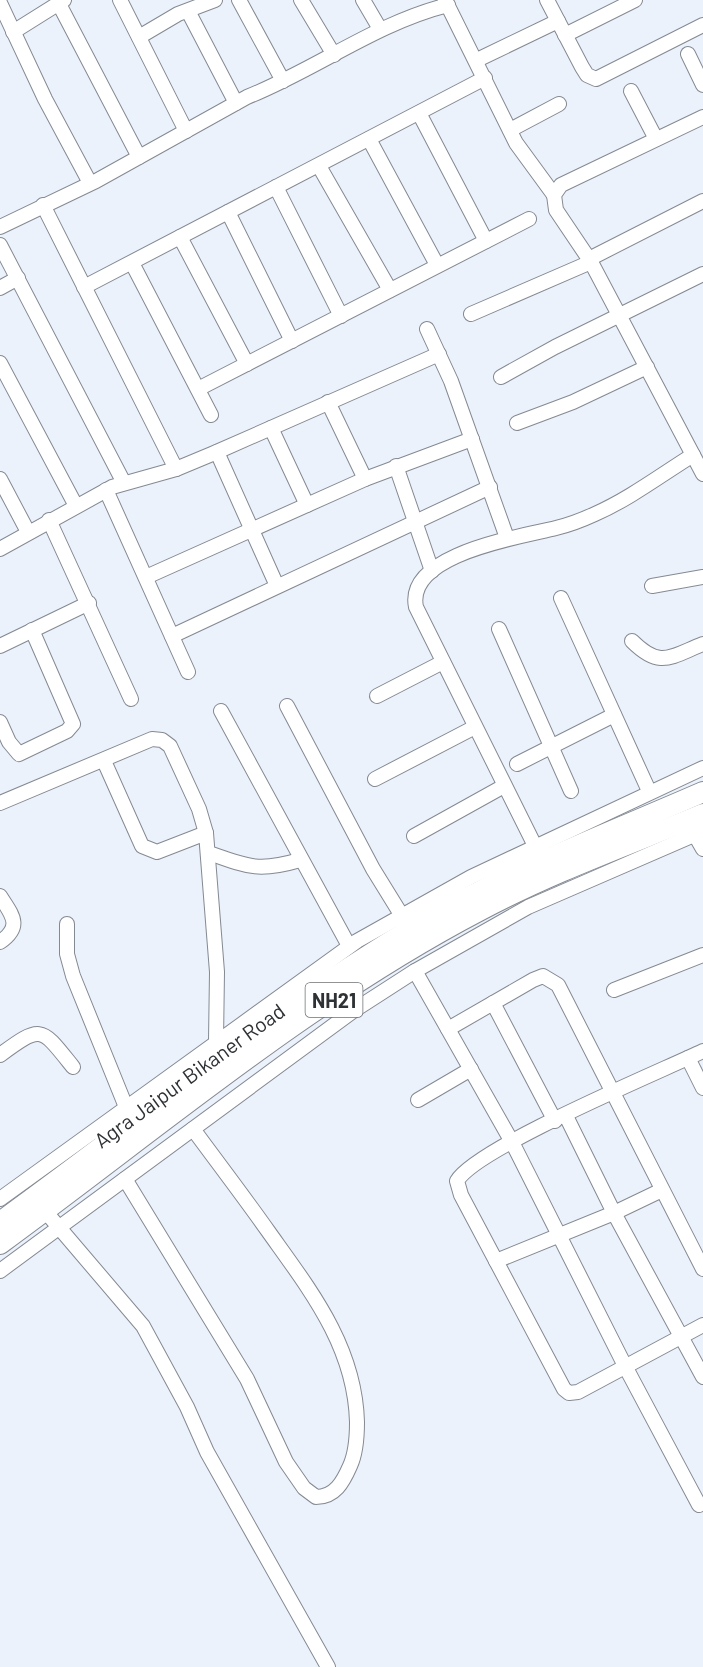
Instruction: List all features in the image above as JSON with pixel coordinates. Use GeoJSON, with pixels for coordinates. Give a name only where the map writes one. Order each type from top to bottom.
{"type":"FeatureCollection","features":[{"type":"Feature","properties":{"kind":"highway","name":"Agra Jaipur Bikaner Road"},"geometry":{"type":"LineString","coordinates":[[0,1222],[262,1028],[393,940],[474,894],[526,869],[703,792]]}},
{"type":"Feature","properties":{"kind":"highway","name":"Agra Jaipur Bikaner Road"},"geometry":{"type":"LineString","coordinates":[[0,1244],[276,1039],[430,939],[479,911],[528,888],[703,814]]}},
{"type":"Feature","properties":{"kind":"street"},"geometry":{"type":"LineString","coordinates":[[120,0],[186,131]]}},
{"type":"Feature","properties":{"kind":"street"},"geometry":{"type":"LineString","coordinates":[[139,37],[188,11],[215,0]]}},
{"type":"Feature","properties":{"kind":"street"},"geometry":{"type":"LineString","coordinates":[[239,0],[283,81]]}},
{"type":"Feature","properties":{"kind":"street"},"geometry":{"type":"LineString","coordinates":[[301,0],[334,55]]}},
{"type":"Feature","properties":{"kind":"street"},"geometry":{"type":"LineString","coordinates":[[363,0],[380,29]]}},
{"type":"Feature","properties":{"kind":"street"},"geometry":{"type":"LineString","coordinates":[[547,0],[587,75],[596,79],[703,25]]}},
{"type":"Feature","properties":{"kind":"street"},"geometry":{"type":"LineString","coordinates":[[565,35],[634,0]]}},
{"type":"Feature","properties":{"kind":"street"},"geometry":{"type":"LineString","coordinates":[[13,32],[62,2],[139,157]]}},
{"type":"Feature","properties":{"kind":"street"},"geometry":{"type":"LineString","coordinates":[[0,3],[90,183]]}},
{"type":"Feature","properties":{"kind":"street"},"geometry":{"type":"LineString","coordinates":[[0,227],[90,183],[236,103],[334,55],[380,29],[446,3],[522,152],[554,195],[556,210],[590,260],[703,474]]}},
{"type":"Feature","properties":{"kind":"street"},"geometry":{"type":"LineString","coordinates":[[188,11],[236,103]]}},
{"type":"Feature","properties":{"kind":"street"},"geometry":{"type":"LineString","coordinates":[[477,60],[558,21]]}},
{"type":"Feature","properties":{"kind":"street"},"geometry":{"type":"LineString","coordinates":[[688,54],[703,85]]}},
{"type":"Feature","properties":{"kind":"street"},"geometry":{"type":"LineString","coordinates":[[84,287],[485,78]]}},
{"type":"Feature","properties":{"kind":"street"},"geometry":{"type":"LineString","coordinates":[[631,92],[656,139]]}},
{"type":"Feature","properties":{"kind":"street"},"geometry":{"type":"LineString","coordinates":[[510,130],[559,104]]}},
{"type":"Feature","properties":{"kind":"street"},"geometry":{"type":"LineString","coordinates":[[419,113],[486,241]]}},
{"type":"Feature","properties":{"kind":"street"},"geometry":{"type":"LineString","coordinates":[[554,195],[561,185],[703,117]]}},
{"type":"Feature","properties":{"kind":"street"},"geometry":{"type":"LineString","coordinates":[[369,139],[437,265]]}},
{"type":"Feature","properties":{"kind":"street"},"geometry":{"type":"LineString","coordinates":[[318,165],[390,290]]}},
{"type":"Feature","properties":{"kind":"street"},"geometry":{"type":"LineString","coordinates":[[276,188],[341,316]]}},
{"type":"Feature","properties":{"kind":"street"},"geometry":{"type":"LineString","coordinates":[[471,314],[590,260],[703,201]]}},
{"type":"Feature","properties":{"kind":"street"},"geometry":{"type":"LineString","coordinates":[[44,205],[176,469]]}},
{"type":"Feature","properties":{"kind":"street"},"geometry":{"type":"LineString","coordinates":[[228,212],[292,341]]}},
{"type":"Feature","properties":{"kind":"street"},"geometry":{"type":"LineString","coordinates":[[198,389],[529,219]]}},
{"type":"Feature","properties":{"kind":"street"},"geometry":{"type":"LineString","coordinates":[[180,237],[247,364]]}},
{"type":"Feature","properties":{"kind":"street"},"geometry":{"type":"LineString","coordinates":[[0,245],[124,483]]}},
{"type":"Feature","properties":{"kind":"street"},"geometry":{"type":"LineString","coordinates":[[132,263],[211,415]]}},
{"type":"Feature","properties":{"kind":"street"},"geometry":{"type":"LineString","coordinates":[[501,377],[555,347],[703,274]]}},
{"type":"Feature","properties":{"kind":"street"},"geometry":{"type":"LineString","coordinates":[[0,288],[18,278]]}},
{"type":"Feature","properties":{"kind":"street"},"geometry":{"type":"LineString","coordinates":[[427,329],[472,439],[507,538]]}},
{"type":"Feature","properties":{"kind":"street"},"geometry":{"type":"LineString","coordinates":[[0,549],[106,490],[176,469],[217,453],[439,354]]}},
{"type":"Feature","properties":{"kind":"street"},"geometry":{"type":"LineString","coordinates":[[0,363],[6,387],[76,506]]}},
{"type":"Feature","properties":{"kind":"street"},"geometry":{"type":"LineString","coordinates":[[517,423],[573,402],[647,367]]}},
{"type":"Feature","properties":{"kind":"street"},"geometry":{"type":"LineString","coordinates":[[328,402],[365,479]]}},
{"type":"Feature","properties":{"kind":"street"},"geometry":{"type":"LineString","coordinates":[[271,428],[307,504]]}},
{"type":"Feature","properties":{"kind":"street"},"geometry":{"type":"LineString","coordinates":[[146,577],[365,479],[472,439]]}},
{"type":"Feature","properties":{"kind":"street"},"geometry":{"type":"LineString","coordinates":[[217,453],[278,586]]}},
{"type":"Feature","properties":{"kind":"street"},"geometry":{"type":"LineString","coordinates":[[535,846],[416,607],[416,591],[421,580],[452,558],[507,538],[554,529],[597,513],[693,455]]}},
{"type":"Feature","properties":{"kind":"street"},"geometry":{"type":"LineString","coordinates":[[396,466],[432,571]]}},
{"type":"Feature","properties":{"kind":"street"},"geometry":{"type":"LineString","coordinates":[[0,479],[28,532]]}},
{"type":"Feature","properties":{"kind":"street"},"geometry":{"type":"LineString","coordinates":[[172,636],[490,487]]}},
{"type":"Feature","properties":{"kind":"street"},"geometry":{"type":"LineString","coordinates":[[106,490],[188,672]]}},
{"type":"Feature","properties":{"kind":"street"},"geometry":{"type":"LineString","coordinates":[[50,520],[131,699]]}},
{"type":"Feature","properties":{"kind":"street"},"geometry":{"type":"LineString","coordinates":[[652,585],[703,577]]}},
{"type":"Feature","properties":{"kind":"street"},"geometry":{"type":"LineString","coordinates":[[561,598],[649,791]]}},
{"type":"Feature","properties":{"kind":"street"},"geometry":{"type":"LineString","coordinates":[[0,646],[89,603]]}},
{"type":"Feature","properties":{"kind":"street"},"geometry":{"type":"LineString","coordinates":[[499,629],[571,790]]}},
{"type":"Feature","properties":{"kind":"street"},"geometry":{"type":"LineString","coordinates":[[0,722],[9,742],[19,754],[67,731],[73,724],[32,630]]}},
{"type":"Feature","properties":{"kind":"street"},"geometry":{"type":"LineString","coordinates":[[632,641],[648,657],[661,659],[703,644]]}},
{"type":"Feature","properties":{"kind":"street"},"geometry":{"type":"LineString","coordinates":[[377,696],[443,663]]}},
{"type":"Feature","properties":{"kind":"street"},"geometry":{"type":"LineString","coordinates":[[287,706],[373,869],[402,916]]}},
{"type":"Feature","properties":{"kind":"street"},"geometry":{"type":"LineString","coordinates":[[221,711],[300,860],[349,946]]}},
{"type":"Feature","properties":{"kind":"street"},"geometry":{"type":"LineString","coordinates":[[517,764],[614,714]]}},
{"type":"Feature","properties":{"kind":"street"},"geometry":{"type":"LineString","coordinates":[[375,779],[475,727]]}},
{"type":"Feature","properties":{"kind":"street"},"geometry":{"type":"LineString","coordinates":[[0,803],[152,739],[162,740],[177,759],[199,808],[206,833],[217,972],[216,1041]]}},
{"type":"Feature","properties":{"kind":"street"},"geometry":{"type":"LineString","coordinates":[[104,761],[142,846],[157,852],[206,833]]}},
{"type":"Feature","properties":{"kind":"street"},"geometry":{"type":"LineString","coordinates":[[0,1199],[349,946],[471,877],[649,791],[703,768]]}},
{"type":"Feature","properties":{"kind":"street"},"geometry":{"type":"LineString","coordinates":[[414,836],[504,786]]}},
{"type":"Feature","properties":{"kind":"street"},"geometry":{"type":"LineString","coordinates":[[0,1271],[353,1011],[415,970],[528,907],[699,833],[703,849]]}},
{"type":"Feature","properties":{"kind":"street"},"geometry":{"type":"LineString","coordinates":[[209,853],[234,862],[271,869],[300,860]]}},
{"type":"Feature","properties":{"kind":"street"},"geometry":{"type":"LineString","coordinates":[[0,896],[13,916],[14,926],[12,932],[0,942]]}},
{"type":"Feature","properties":{"kind":"street"},"geometry":{"type":"LineString","coordinates":[[67,924],[67,954],[73,976],[126,1107]]}},
{"type":"Feature","properties":{"kind":"street"},"geometry":{"type":"LineString","coordinates":[[614,990],[703,955]]}},
{"type":"Feature","properties":{"kind":"street"},"geometry":{"type":"LineString","coordinates":[[415,970],[512,1142],[625,1366],[699,1505]]}},
{"type":"Feature","properties":{"kind":"street"},"geometry":{"type":"LineString","coordinates":[[448,1029],[533,980],[543,976],[552,979],[703,1269]]}},
{"type":"Feature","properties":{"kind":"street"},"geometry":{"type":"LineString","coordinates":[[493,1004],[614,1213],[703,1377]]}},
{"type":"Feature","properties":{"kind":"street"},"geometry":{"type":"LineString","coordinates":[[0,1055],[26,1036],[36,1032],[45,1034],[52,1040],[73,1066]]}},
{"type":"Feature","properties":{"kind":"street"},"geometry":{"type":"LineString","coordinates":[[703,1051],[512,1142],[471,1166],[458,1181],[461,1195],[567,1392],[573,1394],[578,1392],[703,1325]]}},
{"type":"Feature","properties":{"kind":"street"},"geometry":{"type":"LineString","coordinates":[[688,1058],[703,1088]]}},
{"type":"Feature","properties":{"kind":"street"},"geometry":{"type":"LineString","coordinates":[[417,1100],[471,1069]]}},
{"type":"Feature","properties":{"kind":"street"},"geometry":{"type":"LineString","coordinates":[[125,1179],[242,1370],[297,1480],[316,1497],[334,1492],[344,1480],[352,1463],[357,1439],[356,1404],[348,1365],[333,1329],[311,1288],[193,1129]]}},
{"type":"Feature","properties":{"kind":"street"},"geometry":{"type":"LineString","coordinates":[[496,1261],[614,1213],[662,1190]]}},
{"type":"Feature","properties":{"kind":"street"},"geometry":{"type":"LineString","coordinates":[[45,1211],[143,1326],[207,1452],[328,1667]]}}]}
